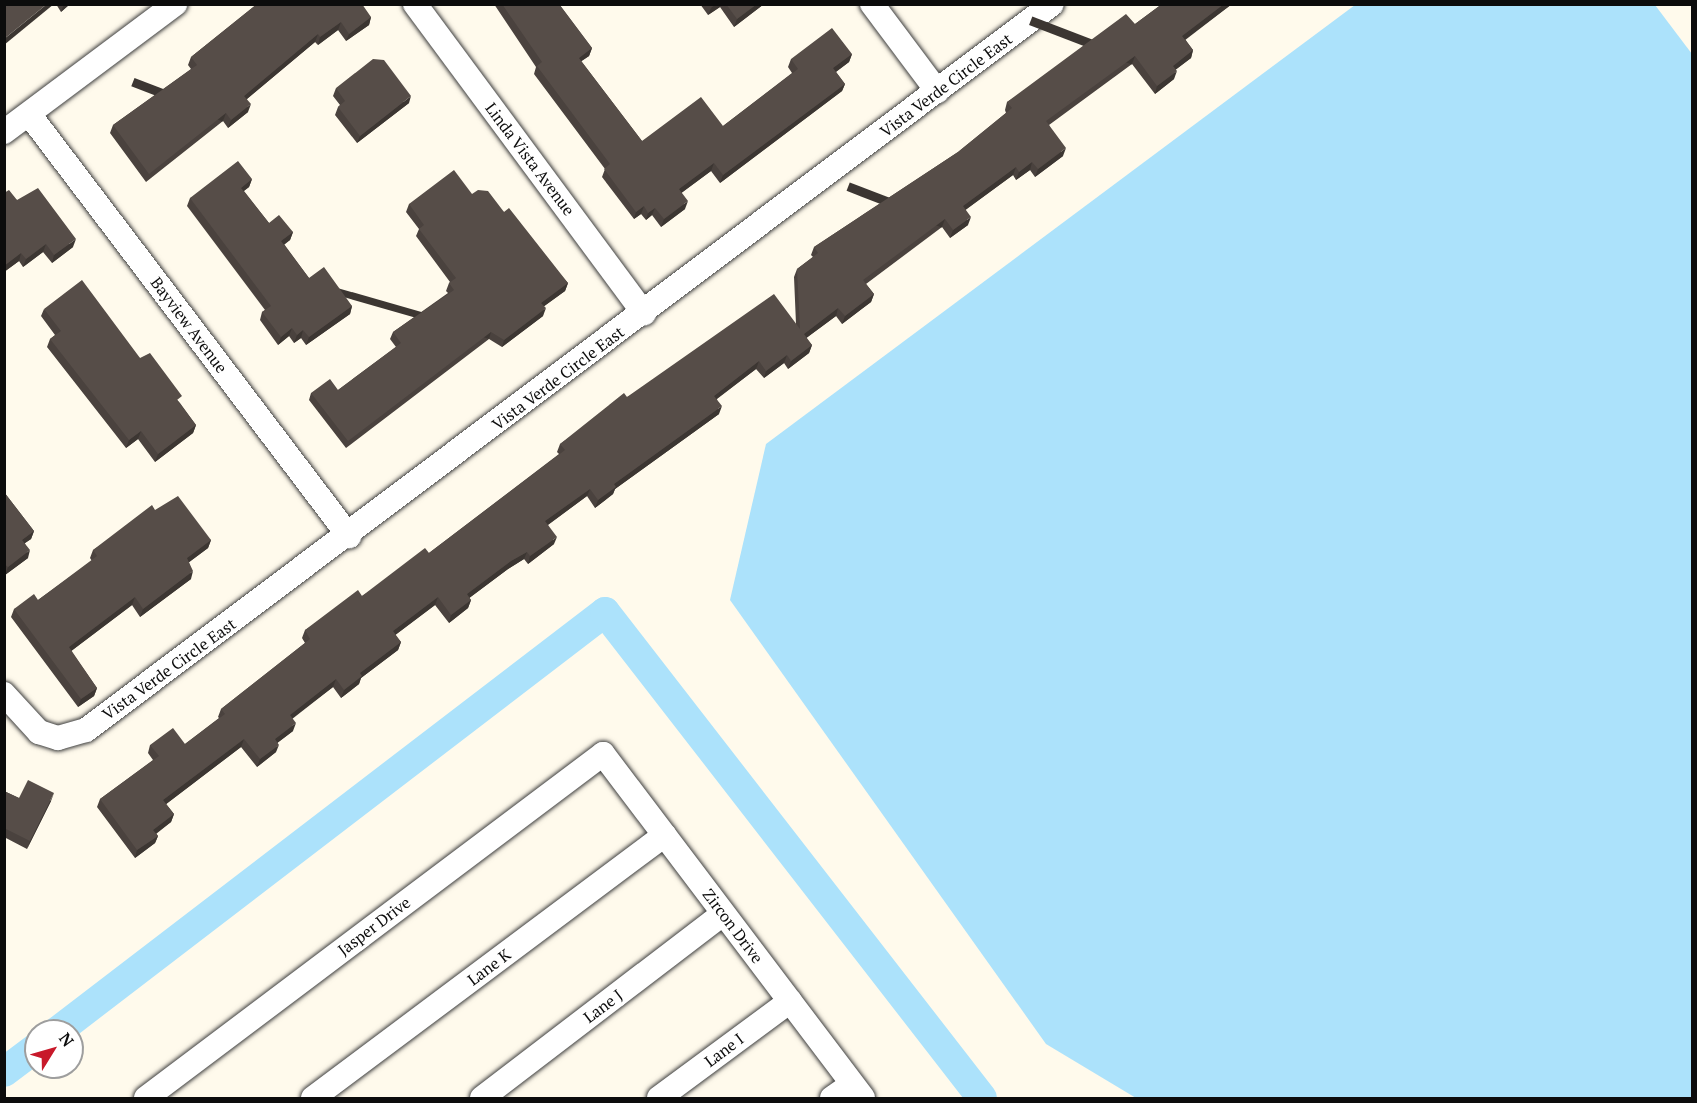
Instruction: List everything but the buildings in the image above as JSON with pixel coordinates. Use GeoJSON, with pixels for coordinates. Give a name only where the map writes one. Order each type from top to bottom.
{"type":"FeatureCollection","features":[{"type":"Feature","properties":{"kind":"street"},"geometry":{"type":"LineString","coordinates":[[4,132],[175,4]]}},
{"type":"Feature","properties":{"kind":"street","name":"Linda Vista Avenue"},"geometry":{"type":"LineString","coordinates":[[415,4],[644,313]]}},
{"type":"Feature","properties":{"kind":"street"},"geometry":{"type":"LineString","coordinates":[[872,4],[938,91]]}},
{"type":"Feature","properties":{"kind":"street","name":"Vista Verde Circle East"},"geometry":{"type":"LineString","coordinates":[[4,694],[39,732],[58,738],[86,730],[349,536],[1052,4]]}},
{"type":"Feature","properties":{"kind":"street","name":"Bayview Avenue"},"geometry":{"type":"LineString","coordinates":[[29,114],[349,536]]}},
{"type":"Feature","properties":{"kind":"street","name":"Zircon Drive"},"geometry":{"type":"LineString","coordinates":[[603,754],[857,1091]]}},
{"type":"Feature","properties":{"kind":"street","name":"Jasper Drive"},"geometry":{"type":"LineString","coordinates":[[146,1098],[603,754]]}},
{"type":"Feature","properties":{"kind":"street","name":"Lane K"},"geometry":{"type":"LineString","coordinates":[[313,1098],[664,835]]}},
{"type":"Feature","properties":{"kind":"street","name":"Lane J"},"geometry":{"type":"LineString","coordinates":[[482,1098],[723,914]]}},
{"type":"Feature","properties":{"kind":"street","name":"Lane I"},"geometry":{"type":"LineString","coordinates":[[659,1098],[790,1001]]}},
{"type":"Feature","properties":{"kind":"street"},"geometry":{"type":"LineString","coordinates":[[832,1098],[857,1091]]}},
{"type":"Feature","properties":{"kind":"water"},"geometry":{"type":"Polygon","coordinates":[[[1355,5],[1655,5],[1692,54],[1692,1098],[1136,1098],[1046,1044],[730,600],[766,444],[1355,5]]]}},
{"type":"Feature","properties":{"kind":"waterway"},"geometry":{"type":"LineString","coordinates":[[74,1019],[605,612],[982,1098]]}},
{"type":"Feature","properties":{"kind":"waterway"},"geometry":{"type":"LineString","coordinates":[[4,1072],[24,1057]]}}]}
